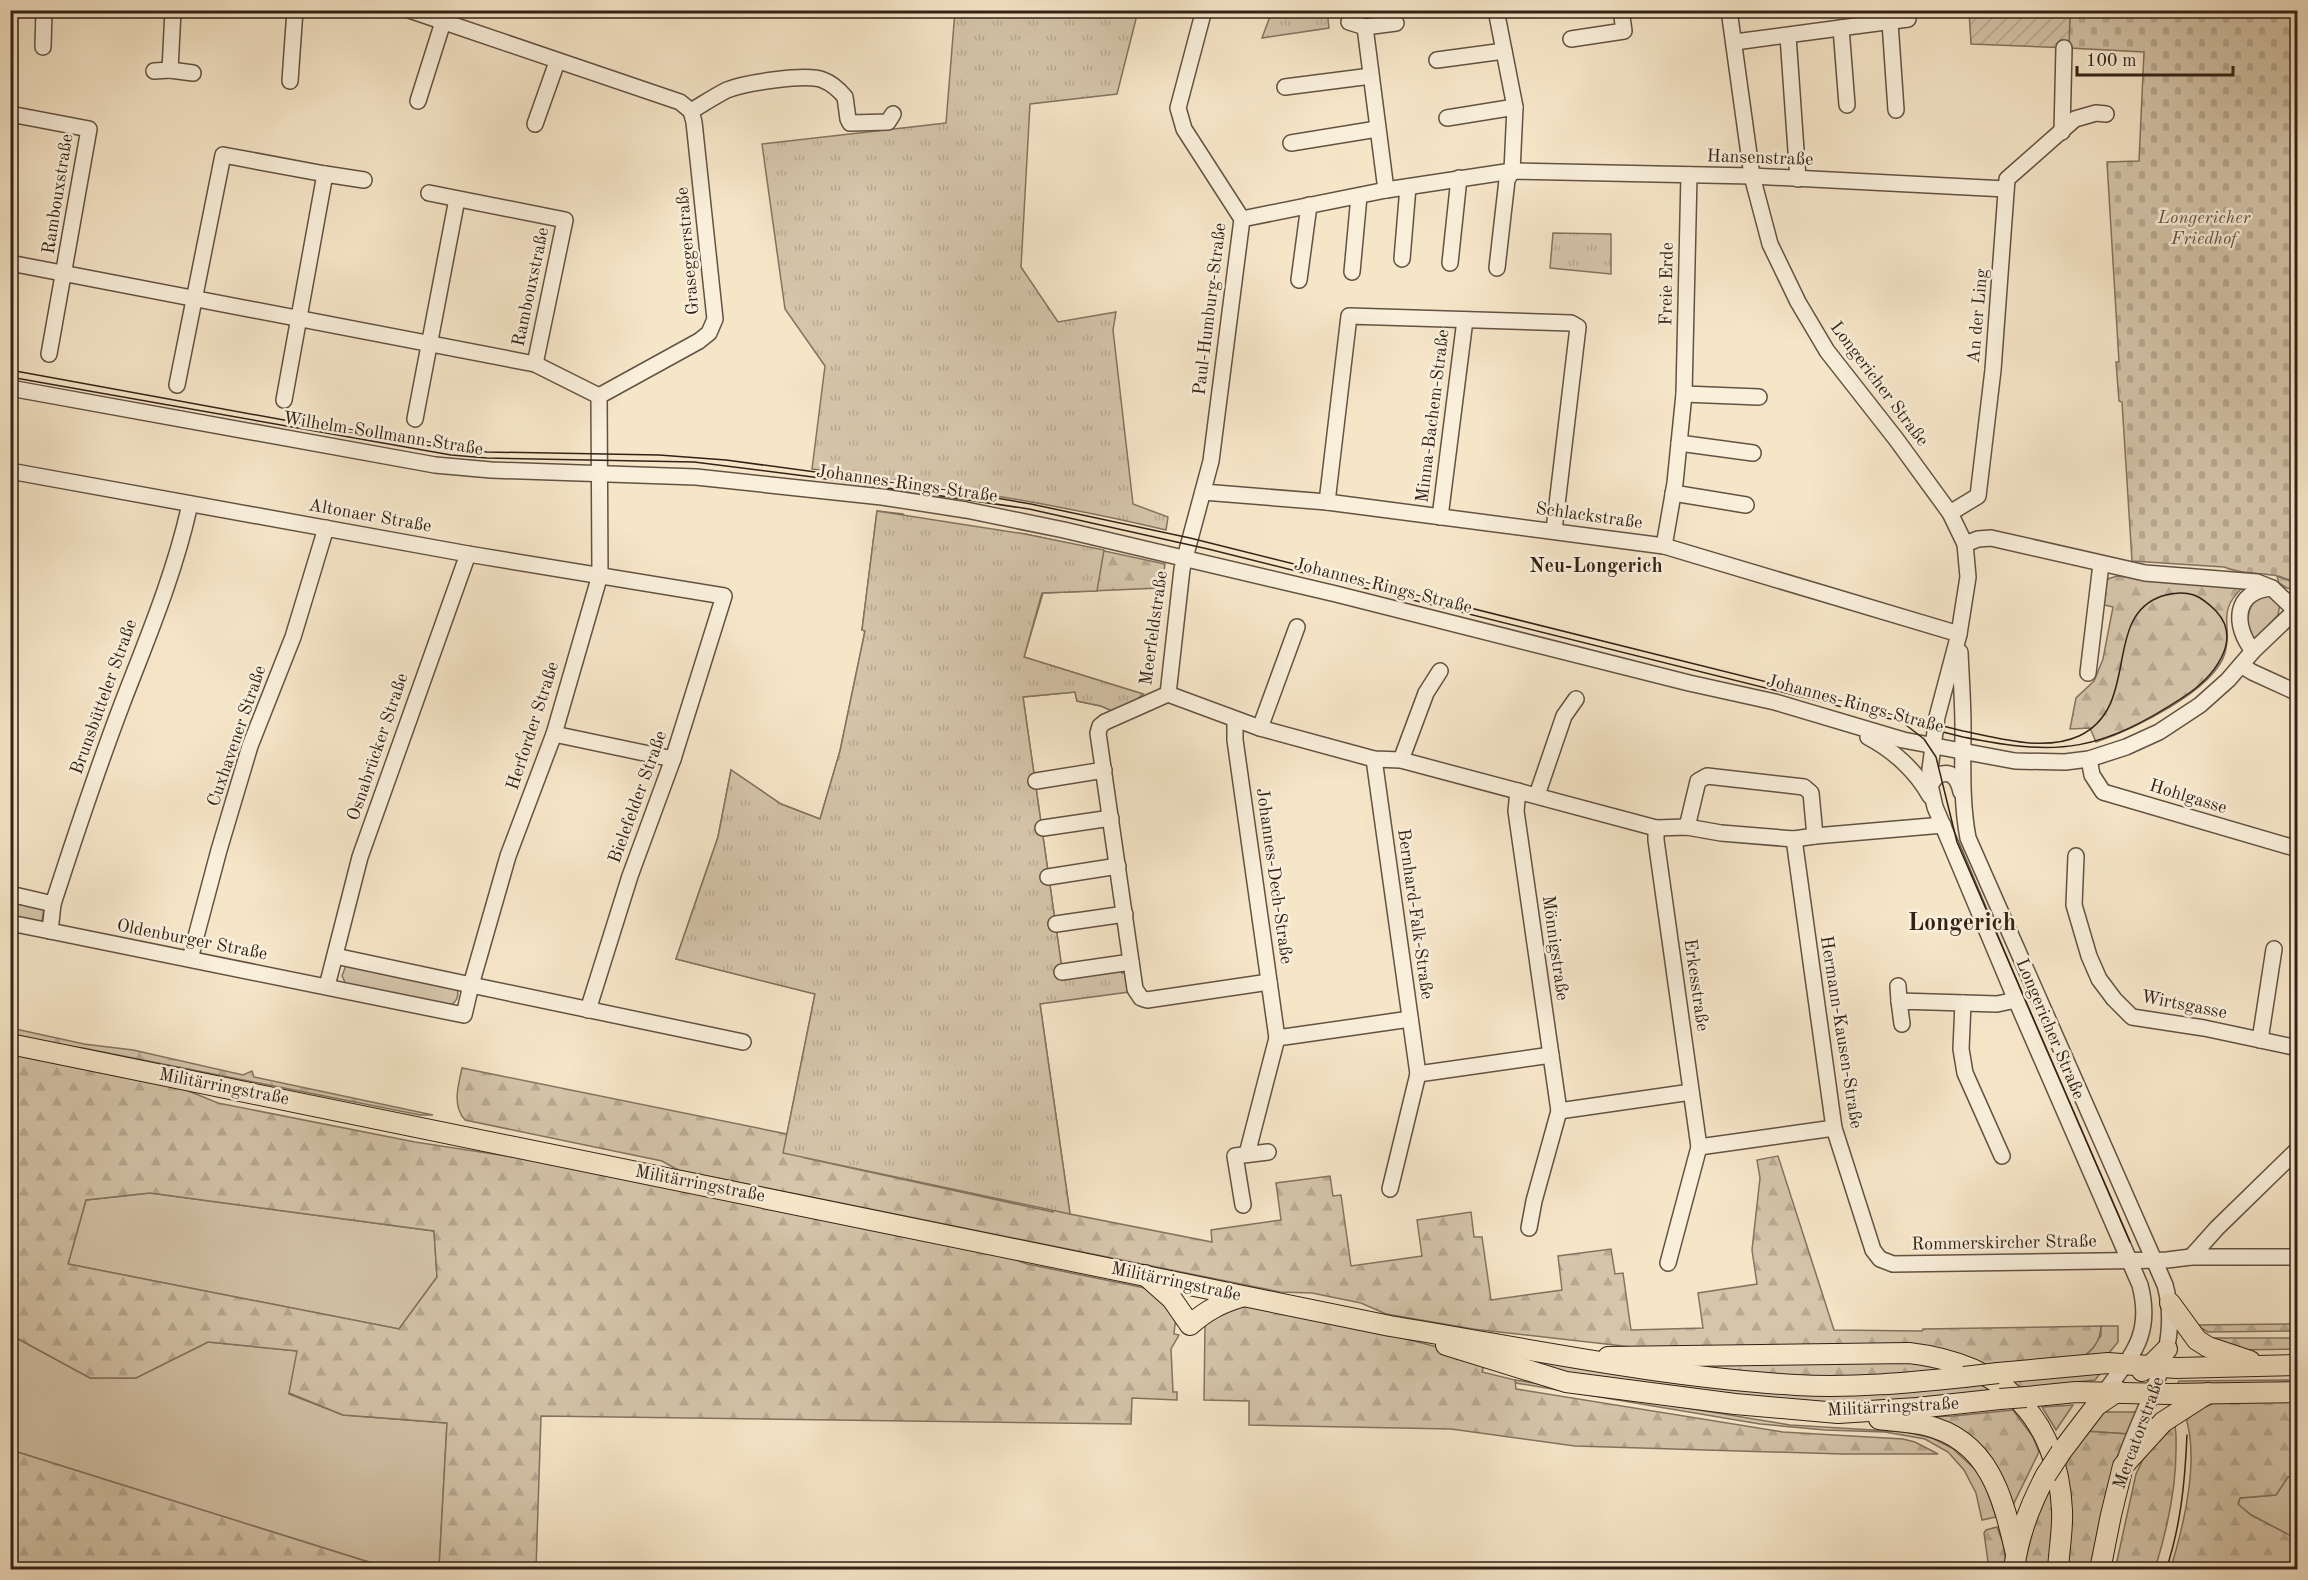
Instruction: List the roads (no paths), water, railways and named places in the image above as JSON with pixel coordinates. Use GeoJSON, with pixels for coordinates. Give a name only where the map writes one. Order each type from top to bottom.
{"type":"FeatureCollection","features":[{"type":"Feature","properties":{"kind":"main road","name":"Militärringstraße"},"geometry":{"type":"LineString","coordinates":[[10,1044],[1390,1326],[1663,1373],[1795,1385],[1886,1385],[2108,1363],[2153,1372],[2210,1392],[2298,1392]]}},
{"type":"Feature","properties":{"kind":"main road"},"geometry":{"type":"LineString","coordinates":[[1145,1275],[1172,1299],[1190,1325],[1207,1310],[1220,1303],[1244,1296]]}},
{"type":"Feature","properties":{"kind":"main road"},"geometry":{"type":"LineString","coordinates":[[2170,1304],[2196,1340],[2208,1347],[2264,1366]]}},
{"type":"Feature","properties":{"kind":"main road","name":"Militärringstraße"},"geometry":{"type":"LineString","coordinates":[[1390,1326],[1566,1382],[1838,1413],[1917,1408],[2026,1396],[2103,1394],[2153,1372],[2298,1365]]}},
{"type":"Feature","properties":{"kind":"main road"},"geometry":{"type":"LineString","coordinates":[[1510,1366],[1514,1346]]}},
{"type":"Feature","properties":{"kind":"main road"},"geometry":{"type":"LineString","coordinates":[[1578,1358],[1636,1355],[1909,1353],[1953,1361],[1999,1384],[2020,1401],[2042,1430],[2052,1453],[2062,1512],[2058,1569]]}},
{"type":"Feature","properties":{"kind":"main road"},"geometry":{"type":"LineString","coordinates":[[2123,1466],[2163,1422],[2210,1392]]}},
{"type":"Feature","properties":{"kind":"main road"},"geometry":{"type":"LineString","coordinates":[[2015,1562],[2028,1512],[2046,1475],[2103,1394]]}},
{"type":"Feature","properties":{"kind":"main road"},"geometry":{"type":"LineString","coordinates":[[1838,1413],[1925,1425],[1944,1431],[1965,1444],[1983,1462],[1992,1476],[2007,1520],[2015,1562]]}},
{"type":"Feature","properties":{"kind":"main road","name":"Mercatorstraße"},"geometry":{"type":"LineString","coordinates":[[2100,1569],[2110,1515],[2123,1466]]}},
{"type":"Feature","properties":{"kind":"street"},"geometry":{"type":"LineString","coordinates":[[43,47],[44,10]]}},
{"type":"Feature","properties":{"kind":"street"},"geometry":{"type":"LineString","coordinates":[[170,70],[173,10]]}},
{"type":"Feature","properties":{"kind":"street"},"geometry":{"type":"LineString","coordinates":[[290,81],[295,10]]}},
{"type":"Feature","properties":{"kind":"street"},"geometry":{"type":"LineString","coordinates":[[409,10],[680,102],[691,111],[728,90],[747,84],[810,78],[823,79],[845,97],[850,123],[888,122],[893,114]]}},
{"type":"Feature","properties":{"kind":"street","name":"Paul-Humburg-Straße"},"geometry":{"type":"LineString","coordinates":[[1185,558],[1203,492],[1216,430],[1221,368],[1242,219],[1184,129],[1179,116],[1178,108],[1204,10]]}},
{"type":"Feature","properties":{"kind":"street"},"geometry":{"type":"LineString","coordinates":[[1496,10],[1515,107],[1512,171],[1507,180],[1497,268]]}},
{"type":"Feature","properties":{"kind":"street"},"geometry":{"type":"LineString","coordinates":[[1571,39],[1626,37],[1621,10]]}},
{"type":"Feature","properties":{"kind":"street","name":"Longericher Straße"},"geometry":{"type":"LineString","coordinates":[[1729,10],[1752,177],[1770,244],[1798,302],[1827,351],[1950,513],[1965,544],[1968,577],[1959,634],[1937,717],[1929,769],[1930,785],[1935,807],[2016,1000],[2140,1285],[2153,1372]]}},
{"type":"Feature","properties":{"kind":"street"},"geometry":{"type":"LineString","coordinates":[[1735,42],[1908,19]]}},
{"type":"Feature","properties":{"kind":"street"},"geometry":{"type":"LineString","coordinates":[[418,101],[443,22]]}},
{"type":"Feature","properties":{"kind":"street"},"geometry":{"type":"LineString","coordinates":[[1349,22],[1365,27],[1396,23]]}},
{"type":"Feature","properties":{"kind":"street"},"geometry":{"type":"LineString","coordinates":[[1890,22],[1896,110]]}},
{"type":"Feature","properties":{"kind":"street"},"geometry":{"type":"LineString","coordinates":[[1365,27],[1386,190]]}},
{"type":"Feature","properties":{"kind":"street"},"geometry":{"type":"LineString","coordinates":[[1841,28],[1847,105]]}},
{"type":"Feature","properties":{"kind":"street"},"geometry":{"type":"LineString","coordinates":[[1788,36],[1798,178]]}},
{"type":"Feature","properties":{"kind":"street"},"geometry":{"type":"LineString","coordinates":[[2062,132],[2064,48]]}},
{"type":"Feature","properties":{"kind":"street"},"geometry":{"type":"LineString","coordinates":[[1437,60],[1504,51]]}},
{"type":"Feature","properties":{"kind":"street"},"geometry":{"type":"LineString","coordinates":[[535,124],[557,62]]}},
{"type":"Feature","properties":{"kind":"street"},"geometry":{"type":"LineString","coordinates":[[154,71],[170,70],[193,73]]}},
{"type":"Feature","properties":{"kind":"street"},"geometry":{"type":"LineString","coordinates":[[1285,87],[1371,76]]}},
{"type":"Feature","properties":{"kind":"street"},"geometry":{"type":"LineString","coordinates":[[1447,118],[1515,107]]}},
{"type":"Feature","properties":{"kind":"street","name":"Graseggerstraße"},"geometry":{"type":"LineString","coordinates":[[599,396],[699,341],[709,333],[715,319],[691,111]]}},
{"type":"Feature","properties":{"kind":"street"},"geometry":{"type":"LineString","coordinates":[[2006,189],[2007,178],[2075,119],[2096,113],[2106,114]]}},
{"type":"Feature","properties":{"kind":"street","name":"Rambouxstraße"},"geometry":{"type":"LineString","coordinates":[[10,114],[89,129],[49,354]]}},
{"type":"Feature","properties":{"kind":"street"},"geometry":{"type":"LineString","coordinates":[[1292,143],[1377,129]]}},
{"type":"Feature","properties":{"kind":"street"},"geometry":{"type":"LineString","coordinates":[[177,385],[223,155],[364,180]]}},
{"type":"Feature","properties":{"kind":"street","name":"Hansenstraße"},"geometry":{"type":"LineString","coordinates":[[1242,219],[1386,190],[1512,171],[1798,178],[2006,189]]}},
{"type":"Feature","properties":{"kind":"street"},"geometry":{"type":"LineString","coordinates":[[285,400],[325,174]]}},
{"type":"Feature","properties":{"kind":"street","name":"Freie Erde"},"geometry":{"type":"LineString","coordinates":[[1664,546],[1673,494],[1684,394],[1689,175]]}},
{"type":"Feature","properties":{"kind":"street"},"geometry":{"type":"LineString","coordinates":[[1450,263],[1459,178]]}},
{"type":"Feature","properties":{"kind":"street"},"geometry":{"type":"LineString","coordinates":[[1402,259],[1408,187]]}},
{"type":"Feature","properties":{"kind":"street","name":"An der Ling"},"geometry":{"type":"LineString","coordinates":[[1950,513],[1978,496],[1994,370],[2006,189]]}},
{"type":"Feature","properties":{"kind":"street","name":"Rambouxstraße"},"geometry":{"type":"LineString","coordinates":[[429,193],[565,220],[535,364]]}},
{"type":"Feature","properties":{"kind":"street"},"geometry":{"type":"LineString","coordinates":[[1352,272],[1359,196]]}},
{"type":"Feature","properties":{"kind":"street"},"geometry":{"type":"LineString","coordinates":[[416,419],[456,199]]}},
{"type":"Feature","properties":{"kind":"street"},"geometry":{"type":"LineString","coordinates":[[1299,280],[1309,205]]}},
{"type":"Feature","properties":{"kind":"street","name":"Rambouxstraße"},"geometry":{"type":"LineString","coordinates":[[10,263],[535,364],[599,396]]}},
{"type":"Feature","properties":{"kind":"street"},"geometry":{"type":"LineString","coordinates":[[1327,502],[1349,316],[1571,323],[1578,327],[1554,530]]}},
{"type":"Feature","properties":{"kind":"street","name":"Minna-Bachem-Straße"},"geometry":{"type":"LineString","coordinates":[[1440,517],[1466,320]]}},
{"type":"Feature","properties":{"kind":"street","name":"Wilhelm-Sollmann-Straße"},"geometry":{"type":"LineString","coordinates":[[10,388],[435,465],[491,470],[696,477],[789,487]]}},
{"type":"Feature","properties":{"kind":"street"},"geometry":{"type":"LineString","coordinates":[[1684,394],[1759,397]]}},
{"type":"Feature","properties":{"kind":"street"},"geometry":{"type":"LineString","coordinates":[[599,396],[600,474]]}},
{"type":"Feature","properties":{"kind":"street"},"geometry":{"type":"LineString","coordinates":[[1679,443],[1753,453]]}},
{"type":"Feature","properties":{"kind":"street","name":"Altonaer Straße"},"geometry":{"type":"LineString","coordinates":[[10,471],[468,554],[724,596]]}},
{"type":"Feature","properties":{"kind":"street","name":"Herforder Straße"},"geometry":{"type":"LineString","coordinates":[[471,985],[508,856],[554,734],[600,576],[600,474]]}},
{"type":"Feature","properties":{"kind":"street","name":"Johannes-Rings-Straße"},"geometry":{"type":"LineString","coordinates":[[789,487],[882,497],[1029,522],[1775,702],[1903,740],[1986,757],[2040,763],[2089,759],[2126,747],[2159,732],[2200,705],[2228,680],[2253,651],[2296,609]]}},
{"type":"Feature","properties":{"kind":"street","name":"Schlackstraße"},"geometry":{"type":"LineString","coordinates":[[1203,492],[1327,502],[1664,546],[1959,634]]}},
{"type":"Feature","properties":{"kind":"street"},"geometry":{"type":"LineString","coordinates":[[1673,494],[1746,505]]}},
{"type":"Feature","properties":{"kind":"street","name":"Brunsbütteler Straße"},"geometry":{"type":"LineString","coordinates":[[54,904],[88,795],[168,581],[190,504]]}},
{"type":"Feature","properties":{"kind":"street","name":"Cuxhavener Straße"},"geometry":{"type":"LineString","coordinates":[[190,959],[250,746],[293,637],[326,528]]}},
{"type":"Feature","properties":{"kind":"street"},"geometry":{"type":"LineString","coordinates":[[1965,544],[1978,539],[1991,538],[2145,573],[2249,580],[2272,588],[2296,609]]}},
{"type":"Feature","properties":{"kind":"street","name":"Osnabrücker Straße"},"geometry":{"type":"LineString","coordinates":[[335,956],[360,857],[468,554]]}},
{"type":"Feature","properties":{"kind":"street","name":"Meerfeldstraße"},"geometry":{"type":"LineString","coordinates":[[1185,558],[1168,694],[1111,719],[1100,726],[1098,733],[1135,988],[1141,998],[1147,1000],[1269,982]]}},
{"type":"Feature","properties":{"kind":"street"},"geometry":{"type":"LineString","coordinates":[[2088,673],[2101,564]]}},
{"type":"Feature","properties":{"kind":"street"},"geometry":{"type":"LineString","coordinates":[[2253,651],[2240,630],[2239,619],[2242,604],[2252,593],[2272,588]]}},
{"type":"Feature","properties":{"kind":"street","name":"Bielefelder Straße"},"geometry":{"type":"LineString","coordinates":[[588,1010],[630,876],[673,759],[724,596]]}},
{"type":"Feature","properties":{"kind":"street"},"geometry":{"type":"LineString","coordinates":[[1260,728],[1297,627]]}},
{"type":"Feature","properties":{"kind":"street","name":"Longericher Straße"},"geometry":{"type":"LineString","coordinates":[[1959,634],[1965,822],[1971,844],[2154,1261],[2170,1304],[2171,1327],[2153,1372],[2103,1394]]}},
{"type":"Feature","properties":{"kind":"street"},"geometry":{"type":"LineString","coordinates":[[2241,665],[2298,693]]}},
{"type":"Feature","properties":{"kind":"street"},"geometry":{"type":"LineString","coordinates":[[1401,760],[1426,693],[1440,671]]}},
{"type":"Feature","properties":{"kind":"street"},"geometry":{"type":"LineString","coordinates":[[1168,694],[1260,728],[1374,759],[1401,760],[1656,828],[1687,827],[1721,833],[1794,839],[1943,825]]}},
{"type":"Feature","properties":{"kind":"street"},"geometry":{"type":"LineString","coordinates":[[1537,795],[1564,716],[1576,699]]}},
{"type":"Feature","properties":{"kind":"street","name":"Johannes-Dech-Straße"},"geometry":{"type":"LineString","coordinates":[[1234,720],[1234,740],[1277,1038],[1247,1154],[1235,1156],[1243,1205]]}},
{"type":"Feature","properties":{"kind":"street"},"geometry":{"type":"LineString","coordinates":[[1845,724],[1884,745],[1905,764],[1924,786],[1935,807]]}},
{"type":"Feature","properties":{"kind":"street"},"geometry":{"type":"LineString","coordinates":[[554,734],[673,759]]}},
{"type":"Feature","properties":{"kind":"street"},"geometry":{"type":"LineString","coordinates":[[1964,799],[1974,768],[1986,757]]}},
{"type":"Feature","properties":{"kind":"street","name":"Bernhard-Falk-Straße"},"geometry":{"type":"LineString","coordinates":[[1374,759],[1418,1074],[1390,1189]]}},
{"type":"Feature","properties":{"kind":"street","name":"Hohlgasse"},"geometry":{"type":"LineString","coordinates":[[2089,759],[2092,775],[2103,792],[2298,849]]}},
{"type":"Feature","properties":{"kind":"street"},"geometry":{"type":"LineString","coordinates":[[1036,781],[1104,770]]}},
{"type":"Feature","properties":{"kind":"street"},"geometry":{"type":"LineString","coordinates":[[1930,785],[1936,776],[1953,775],[1964,799]]}},
{"type":"Feature","properties":{"kind":"street"},"geometry":{"type":"LineString","coordinates":[[1687,827],[1698,781],[1707,776],[1809,789],[1815,836]]}},
{"type":"Feature","properties":{"kind":"street","name":"Mönnigstraße"},"geometry":{"type":"LineString","coordinates":[[1518,791],[1516,812],[1558,1111],[1529,1228]]}},
{"type":"Feature","properties":{"kind":"street"},"geometry":{"type":"LineString","coordinates":[[1043,828],[1111,818]]}},
{"type":"Feature","properties":{"kind":"street","name":"Erkesstraße"},"geometry":{"type":"LineString","coordinates":[[1656,828],[1699,1147],[1668,1263]]}},
{"type":"Feature","properties":{"kind":"street","name":"Hermann-Kausen-Straße"},"geometry":{"type":"LineString","coordinates":[[1794,839],[1834,1128],[1874,1250],[1880,1259]]}},
{"type":"Feature","properties":{"kind":"street","name":"Wirtsgasse"},"geometry":{"type":"LineString","coordinates":[[2076,856],[2074,906],[2089,956],[2099,979],[2132,1017],[2298,1048]]}},
{"type":"Feature","properties":{"kind":"street"},"geometry":{"type":"LineString","coordinates":[[1048,876],[1118,866]]}},
{"type":"Feature","properties":{"kind":"street"},"geometry":{"type":"LineString","coordinates":[[10,894],[54,904],[50,932]]}},
{"type":"Feature","properties":{"kind":"street"},"geometry":{"type":"LineString","coordinates":[[1056,924],[1125,914]]}},
{"type":"Feature","properties":{"kind":"street","name":"Oldenburger Straße"},"geometry":{"type":"LineString","coordinates":[[10,923],[465,1015],[471,985]]}},
{"type":"Feature","properties":{"kind":"street"},"geometry":{"type":"LineString","coordinates":[[2260,1040],[2274,949]]}},
{"type":"Feature","properties":{"kind":"street"},"geometry":{"type":"LineString","coordinates":[[327,986],[335,956],[743,1042]]}},
{"type":"Feature","properties":{"kind":"street"},"geometry":{"type":"LineString","coordinates":[[1062,972],[1131,962]]}},
{"type":"Feature","properties":{"kind":"street"},"geometry":{"type":"LineString","coordinates":[[1902,1024],[1898,994],[1963,1003],[1997,1004],[2016,1000]]}},
{"type":"Feature","properties":{"kind":"street"},"geometry":{"type":"LineString","coordinates":[[1963,1003],[1961,1049],[1965,1073],[2002,1156]]}},
{"type":"Feature","properties":{"kind":"street"},"geometry":{"type":"LineString","coordinates":[[1277,1038],[1410,1019]]}},
{"type":"Feature","properties":{"kind":"street"},"geometry":{"type":"LineString","coordinates":[[1418,1074],[1551,1055]]}},
{"type":"Feature","properties":{"kind":"street"},"geometry":{"type":"LineString","coordinates":[[1558,1111],[1691,1092]]}},
{"type":"Feature","properties":{"kind":"street"},"geometry":{"type":"LineString","coordinates":[[1699,1147],[1834,1128]]}},
{"type":"Feature","properties":{"kind":"street"},"geometry":{"type":"LineString","coordinates":[[2191,1257],[2217,1228],[2298,1149]]}},
{"type":"Feature","properties":{"kind":"street"},"geometry":{"type":"LineString","coordinates":[[1247,1154],[1268,1152]]}},
{"type":"Feature","properties":{"kind":"street"},"geometry":{"type":"LineString","coordinates":[[2217,1228],[2216,1247],[2228,1258]]}},
{"type":"Feature","properties":{"kind":"street","name":"Rommerskircher Straße"},"geometry":{"type":"LineString","coordinates":[[1880,1259],[1893,1264],[2154,1261],[2191,1257],[2298,1257]]}},
{"type":"Feature","properties":{"kind":"street","name":"Mercatorstraße"},"geometry":{"type":"LineString","coordinates":[[2123,1466],[2153,1372]]}},
{"type":"Feature","properties":{"kind":"tram line"},"geometry":{"type":"LineString","coordinates":[[10,370],[415,444],[487,452],[659,455],[726,460],[956,491],[1031,504],[1190,538],[1963,731],[2021,742],[2065,741],[2079,736],[2098,722],[2110,704],[2117,684],[2132,623],[2144,607],[2162,596],[2186,593],[2200,598],[2216,611],[2224,623],[2227,634],[2226,646],[2214,669],[2195,688],[2129,728],[2079,745],[2027,747],[1963,737],[1208,549],[1029,509],[694,462],[487,458],[451,455],[10,377]]}},
{"type":"Feature","properties":{"kind":"tram line"},"geometry":{"type":"LineString","coordinates":[[1906,725],[1924,739],[1936,757],[1957,842],[2130,1242]]}},
{"type":"Feature","properties":{"kind":"tram line"},"geometry":{"type":"LineString","coordinates":[[2166,1570],[2181,1503],[2187,1435]]}},
{"type":"Feature","properties":{"kind":"district","name":"Neu-Longerich"},"geometry":{"type":"Point","coordinates":[1596,567]}},
{"type":"Feature","properties":{"kind":"district","name":"Longerich"},"geometry":{"type":"Point","coordinates":[1962,924]}},
{"type":"Feature","properties":{"kind":"park label","name":"Longericher Friedhof"},"geometry":{"type":"Point","coordinates":[2204,228]}}]}
